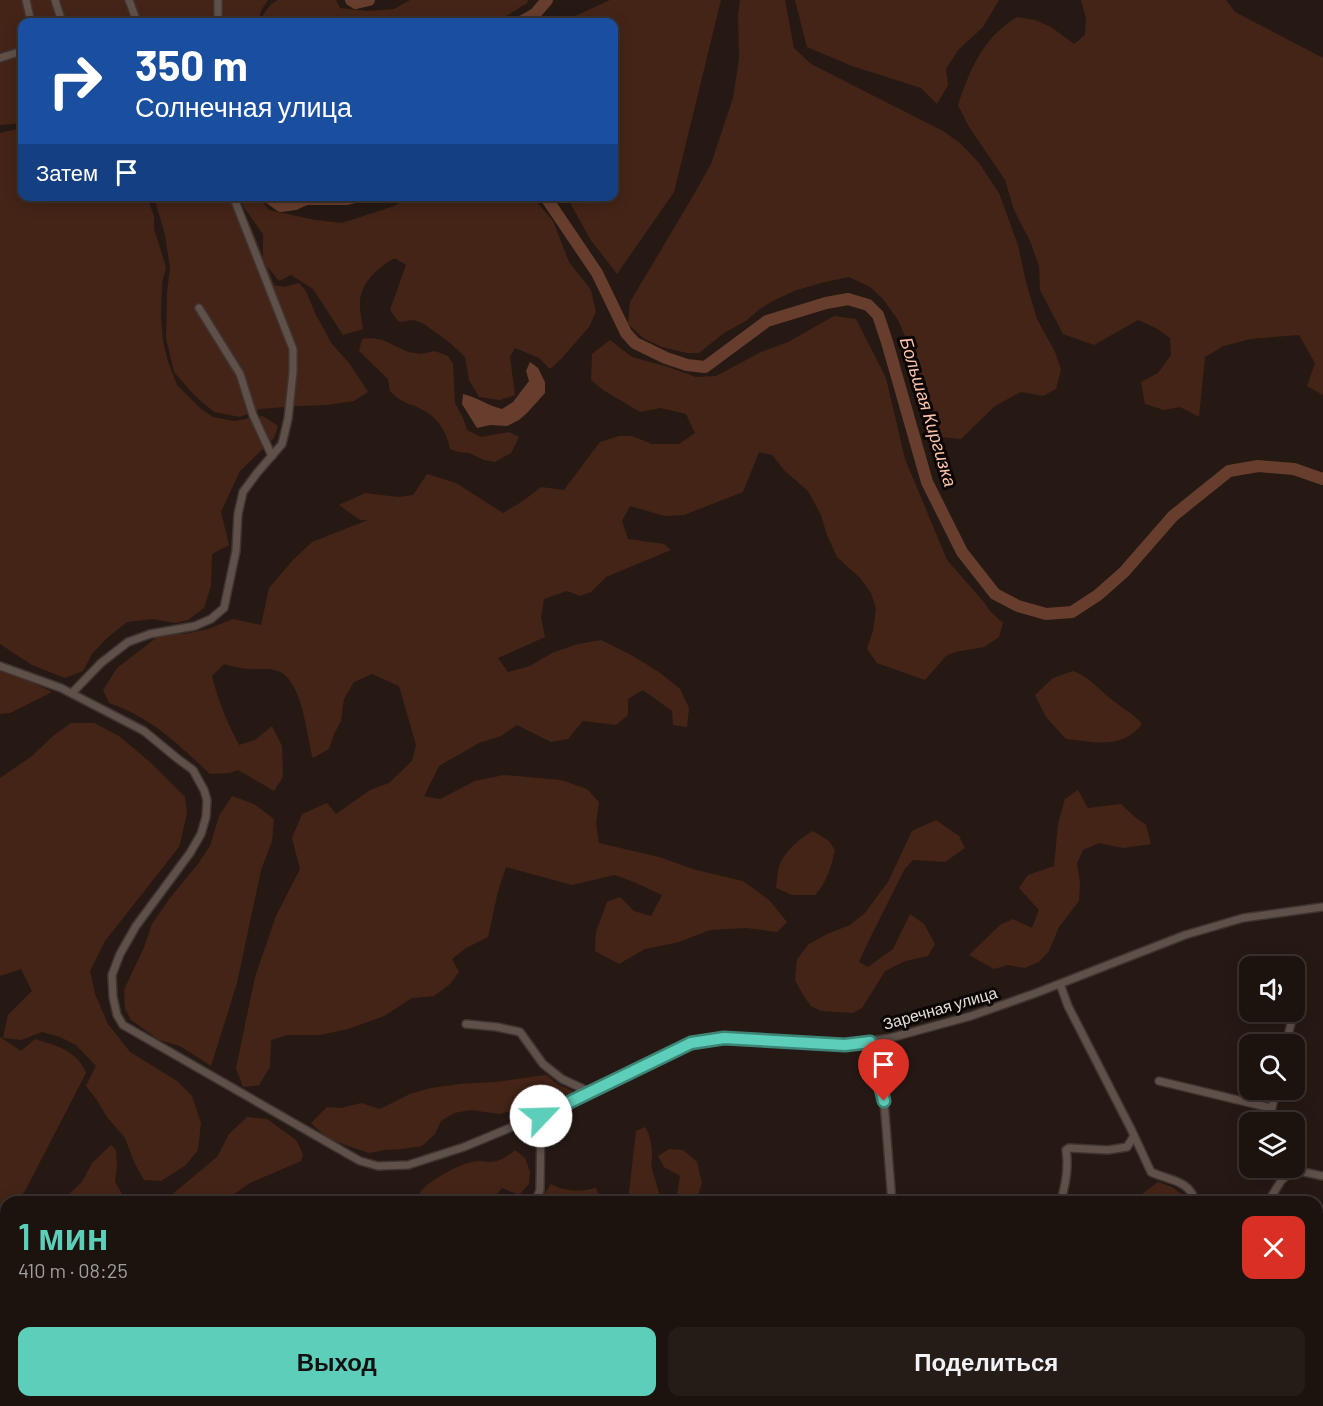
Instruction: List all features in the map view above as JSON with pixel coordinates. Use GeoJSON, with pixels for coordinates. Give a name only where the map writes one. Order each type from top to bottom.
{"type":"FeatureCollection","features":[{"type":"Feature","properties":{"kind":"street"},"geometry":{"type":"LineString","coordinates":[[26,0],[30,18]]}},
{"type":"Feature","properties":{"kind":"street"},"geometry":{"type":"LineString","coordinates":[[129,0],[136,18]]}},
{"type":"Feature","properties":{"kind":"street"},"geometry":{"type":"LineString","coordinates":[[218,0],[218,18]]}},
{"type":"Feature","properties":{"kind":"street"},"geometry":{"type":"LineString","coordinates":[[57,1],[61,18]]}},
{"type":"Feature","properties":{"kind":"street"},"geometry":{"type":"LineString","coordinates":[[0,58],[18,52]]}},
{"type":"Feature","properties":{"kind":"street"},"geometry":{"type":"LineString","coordinates":[[72,693],[101,663],[128,642],[150,634],[195,626],[211,619],[224,608],[236,551],[238,514],[243,492],[282,444],[288,419],[293,349],[235,201]]}},
{"type":"Feature","properties":{"kind":"street"},"geometry":{"type":"LineString","coordinates":[[199,308],[240,374],[253,415],[272,456]]}},
{"type":"Feature","properties":{"kind":"street","name":"Заречная улица"},"geometry":{"type":"LineString","coordinates":[[0,666],[61,688],[144,731],[193,770],[204,790],[207,801],[206,817],[201,834],[190,853],[136,926],[120,954],[112,975],[113,997],[117,1015],[123,1025],[360,1161],[378,1166],[408,1165],[464,1147],[541,1116],[691,1043],[724,1038],[845,1045],[870,1042],[970,1016],[1185,935],[1243,918],[1323,907]]}},
{"type":"Feature","properties":{"kind":"street"},"geometry":{"type":"LineString","coordinates":[[1060,984],[1088,1046],[1151,1172],[1180,1182],[1189,1188],[1194,1196]]}},
{"type":"Feature","properties":{"kind":"street"},"geometry":{"type":"LineString","coordinates":[[465,1024],[520,1032],[543,1064],[562,1079],[590,1092]]}},
{"type":"Feature","properties":{"kind":"street"},"geometry":{"type":"LineString","coordinates":[[870,1042],[884,1101],[892,1196]]}},
{"type":"Feature","properties":{"kind":"street"},"geometry":{"type":"LineString","coordinates":[[1159,1081],[1271,1108]]}},
{"type":"Feature","properties":{"kind":"street"},"geometry":{"type":"LineString","coordinates":[[1270,1112],[1273,1100]]}},
{"type":"Feature","properties":{"kind":"street"},"geometry":{"type":"LineString","coordinates":[[538,1196],[540,1190],[541,1116]]}},
{"type":"Feature","properties":{"kind":"street"},"geometry":{"type":"LineString","coordinates":[[1062,1196],[1066,1181],[1066,1150],[1069,1148],[1108,1150],[1126,1147],[1134,1136]]}},
{"type":"Feature","properties":{"kind":"street"},"geometry":{"type":"LineString","coordinates":[[1305,1173],[1323,1176]]}},
{"type":"Feature","properties":{"kind":"street"},"geometry":{"type":"LineString","coordinates":[[1272,1196],[1284,1178]]}},
{"type":"Feature","properties":{"kind":"shaded area"},"geometry":{"type":"Polygon","coordinates":[[[0,0],[268,0],[260,18],[18,18],[18,123],[0,125],[0,0]]]}},
{"type":"Feature","properties":{"kind":"shaded area"},"geometry":{"type":"Polygon","coordinates":[[[278,0],[336,0],[340,8],[368,11],[394,9],[410,0],[528,0],[527,3],[503,18],[262,18],[272,4],[278,0]]]}},
{"type":"Feature","properties":{"kind":"shaded area"},"geometry":{"type":"Polygon","coordinates":[[[610,0],[721,0],[674,192],[617,274],[590,239],[569,201],[618,201],[618,18],[571,18],[610,0]]]}},
{"type":"Feature","properties":{"kind":"shaded area"},"geometry":{"type":"Polygon","coordinates":[[[740,0],[785,0],[794,48],[811,64],[943,131],[960,143],[979,163],[999,193],[1018,245],[1037,319],[1055,352],[1061,370],[1056,389],[1043,396],[1021,392],[995,406],[961,439],[940,437],[925,415],[910,347],[898,320],[883,299],[870,287],[849,277],[794,291],[775,300],[746,321],[724,333],[699,353],[687,353],[662,347],[643,338],[628,324],[630,302],[711,164],[733,98],[739,59],[740,0]]]}},
{"type":"Feature","properties":{"kind":"shaded area"},"geometry":{"type":"Polygon","coordinates":[[[795,0],[999,0],[983,27],[958,50],[946,69],[948,85],[937,104],[921,88],[852,66],[807,47],[795,0]]]}},
{"type":"Feature","properties":{"kind":"shaded area"},"geometry":{"type":"Polygon","coordinates":[[[1081,0],[1226,0],[1235,12],[1323,58],[1323,395],[1307,386],[1315,363],[1299,335],[1250,339],[1224,346],[1205,357],[1199,417],[1180,407],[1164,410],[1145,404],[1141,382],[1158,373],[1171,355],[1170,338],[1156,328],[1138,320],[1094,345],[1063,334],[1040,290],[1039,266],[1030,241],[1014,210],[1005,180],[969,127],[958,105],[980,54],[993,36],[1017,17],[1035,20],[1051,27],[1074,44],[1085,35],[1086,18],[1081,0]]]}},
{"type":"Feature","properties":{"kind":"shaded area"},"geometry":{"type":"Polygon","coordinates":[[[18,129],[18,201],[148,201],[154,216],[154,229],[166,267],[162,283],[163,341],[177,385],[201,409],[213,417],[234,421],[263,416],[278,426],[274,438],[240,471],[221,512],[229,545],[212,554],[211,586],[204,608],[188,620],[175,623],[153,619],[127,622],[92,654],[83,671],[65,678],[32,665],[0,644],[0,133],[18,129]]]}},
{"type":"Feature","properties":{"kind":"shaded area"},"geometry":{"type":"Polygon","coordinates":[[[155,201],[238,201],[263,257],[263,234],[241,201],[262,201],[269,210],[342,223],[394,206],[402,201],[536,201],[553,221],[569,262],[591,290],[596,312],[589,327],[550,369],[539,358],[515,348],[510,357],[515,395],[500,400],[479,397],[469,380],[465,357],[449,342],[424,324],[414,320],[399,322],[390,310],[406,265],[395,258],[377,270],[361,293],[360,311],[363,329],[343,335],[313,289],[291,275],[279,281],[267,266],[274,285],[284,287],[299,283],[306,291],[332,344],[350,364],[368,392],[354,401],[260,409],[240,417],[214,412],[194,395],[174,372],[166,338],[170,268],[165,235],[155,201]]]}},
{"type":"Feature","properties":{"kind":"shaded area"},"geometry":{"type":"Polygon","coordinates":[[[834,316],[856,319],[886,378],[905,459],[947,560],[1003,623],[999,637],[984,647],[955,652],[946,656],[925,680],[877,663],[867,649],[873,631],[876,609],[871,593],[860,578],[837,557],[821,515],[808,491],[785,471],[772,455],[759,452],[743,492],[684,515],[665,516],[630,506],[622,521],[628,539],[664,544],[671,550],[606,577],[591,592],[580,596],[567,591],[544,599],[541,617],[545,637],[498,658],[508,672],[530,666],[552,653],[578,644],[601,640],[659,672],[680,689],[689,708],[687,727],[673,725],[672,711],[643,690],[628,699],[628,715],[616,725],[583,721],[568,739],[551,742],[517,725],[501,736],[479,743],[439,766],[424,796],[440,799],[475,781],[504,775],[561,780],[587,789],[599,802],[596,823],[599,843],[743,881],[769,900],[787,922],[777,932],[746,928],[710,930],[679,942],[645,949],[619,964],[595,951],[596,932],[607,902],[620,897],[634,911],[651,916],[662,895],[615,875],[572,885],[506,867],[488,937],[466,948],[452,959],[459,972],[450,984],[434,996],[412,998],[384,1016],[348,1029],[320,1035],[287,1035],[271,1040],[270,1067],[259,1085],[243,1087],[236,1068],[255,977],[276,916],[300,869],[292,838],[302,814],[327,803],[336,814],[370,790],[389,783],[412,761],[416,745],[399,686],[372,674],[354,682],[344,699],[341,721],[329,749],[313,758],[302,707],[291,683],[284,674],[271,669],[244,668],[224,664],[212,676],[223,711],[239,745],[255,740],[272,726],[282,746],[283,777],[274,791],[238,770],[230,773],[210,774],[151,724],[109,703],[103,690],[117,668],[164,632],[185,634],[208,629],[233,619],[261,625],[269,588],[293,560],[312,542],[368,520],[360,520],[339,505],[365,493],[398,497],[413,495],[427,474],[456,483],[503,513],[541,487],[564,490],[600,442],[619,436],[632,436],[652,444],[679,444],[695,433],[686,414],[661,408],[640,412],[603,390],[591,380],[592,354],[610,340],[632,357],[696,377],[716,376],[761,352],[788,342],[834,316]]]}},
{"type":"Feature","properties":{"kind":"shaded area"},"geometry":{"type":"Polygon","coordinates":[[[362,339],[383,340],[408,352],[421,354],[435,351],[448,356],[453,364],[455,403],[467,430],[481,437],[509,432],[519,437],[511,453],[495,462],[450,449],[444,430],[436,420],[425,411],[395,396],[390,391],[388,379],[359,351],[362,339]]]}},
{"type":"Feature","properties":{"kind":"shaded area"},"geometry":{"type":"Polygon","coordinates":[[[530,362],[538,368],[545,382],[545,393],[519,420],[507,426],[490,425],[477,428],[462,404],[463,394],[502,409],[513,402],[529,381],[526,371],[530,362]]]}},
{"type":"Feature","properties":{"kind":"shaded area"},"geometry":{"type":"Polygon","coordinates":[[[0,667],[52,692],[10,713],[0,714],[0,667]]]}},
{"type":"Feature","properties":{"kind":"shaded area"},"geometry":{"type":"Polygon","coordinates":[[[1073,671],[1090,681],[1142,724],[1126,738],[1117,741],[1066,739],[1046,717],[1035,695],[1053,678],[1073,671]]]}},
{"type":"Feature","properties":{"kind":"shaded area"},"geometry":{"type":"Polygon","coordinates":[[[71,723],[94,723],[119,736],[151,763],[185,797],[187,814],[179,847],[105,941],[90,971],[95,994],[108,1024],[130,1052],[177,1081],[192,1096],[201,1123],[198,1150],[186,1165],[161,1181],[144,1180],[125,1138],[107,1117],[86,1086],[96,1066],[76,1045],[42,1032],[21,1040],[3,1038],[8,1015],[32,991],[21,969],[0,976],[0,778],[32,756],[71,723]]]}},
{"type":"Feature","properties":{"kind":"shaded area"},"geometry":{"type":"Polygon","coordinates":[[[1078,790],[1088,808],[1121,804],[1146,825],[1151,844],[1123,848],[1099,843],[1083,850],[1077,863],[1080,884],[1079,901],[1059,927],[1049,951],[1039,962],[1025,968],[1008,965],[994,969],[969,955],[1000,925],[1013,919],[1032,928],[1039,910],[1019,888],[1028,875],[1054,866],[1058,824],[1065,799],[1078,790]]]}},
{"type":"Feature","properties":{"kind":"shaded area"},"geometry":{"type":"Polygon","coordinates":[[[232,796],[254,804],[274,819],[272,841],[261,870],[237,983],[211,1066],[180,1046],[159,1040],[131,1020],[125,1008],[124,990],[152,924],[210,846],[219,816],[232,796]]]}},
{"type":"Feature","properties":{"kind":"shaded area"},"geometry":{"type":"Polygon","coordinates":[[[936,820],[959,836],[965,848],[945,862],[913,860],[904,870],[859,962],[868,967],[893,949],[910,914],[924,924],[935,944],[928,956],[905,961],[885,971],[862,1008],[853,1013],[821,1011],[811,1006],[795,980],[797,959],[809,944],[850,925],[865,913],[888,882],[912,831],[936,820]]]}},
{"type":"Feature","properties":{"kind":"shaded area"},"geometry":{"type":"Polygon","coordinates":[[[813,831],[829,841],[835,850],[823,885],[815,895],[792,895],[776,888],[778,870],[786,854],[803,837],[813,831]]]}},
{"type":"Feature","properties":{"kind":"shaded area"},"geometry":{"type":"Polygon","coordinates":[[[0,1037],[21,1051],[35,1039],[72,1054],[86,1073],[21,1196],[0,1196],[0,1037]]]}},
{"type":"Feature","properties":{"kind":"shaded area"},"geometry":{"type":"Polygon","coordinates":[[[546,1075],[559,1085],[574,1092],[552,1101],[499,1114],[471,1110],[454,1113],[441,1121],[435,1134],[422,1146],[369,1153],[328,1139],[311,1123],[327,1107],[341,1108],[361,1103],[380,1109],[410,1094],[431,1088],[546,1075]]]}},
{"type":"Feature","properties":{"kind":"shaded area"},"geometry":{"type":"Polygon","coordinates":[[[247,1117],[267,1119],[296,1140],[303,1154],[301,1161],[250,1183],[231,1196],[170,1196],[217,1157],[229,1134],[247,1117]]]}},
{"type":"Feature","properties":{"kind":"shaded area"},"geometry":{"type":"Polygon","coordinates":[[[645,1127],[648,1133],[652,1151],[652,1169],[659,1196],[629,1196],[636,1131],[645,1127]]]}},
{"type":"Feature","properties":{"kind":"shaded area"},"geometry":{"type":"Polygon","coordinates":[[[111,1145],[116,1150],[115,1182],[122,1196],[65,1196],[82,1182],[92,1163],[111,1145]]]}},
{"type":"Feature","properties":{"kind":"shaded area"},"geometry":{"type":"Polygon","coordinates":[[[669,1149],[683,1150],[697,1162],[702,1183],[698,1196],[676,1196],[680,1176],[664,1167],[658,1156],[669,1149]]]}},
{"type":"Feature","properties":{"kind":"shaded area"},"geometry":{"type":"Polygon","coordinates":[[[515,1150],[525,1158],[530,1172],[529,1184],[519,1195],[502,1188],[495,1196],[418,1196],[435,1179],[461,1165],[474,1161],[497,1161],[515,1150]]]}},
{"type":"Feature","properties":{"kind":"shaded area"},"geometry":{"type":"Polygon","coordinates":[[[1158,1182],[1172,1187],[1183,1195],[1183,1196],[1140,1196],[1158,1182]]]}},
{"type":"Feature","properties":{"kind":"shaded area"},"geometry":{"type":"Polygon","coordinates":[[[551,1184],[562,1189],[573,1190],[596,1188],[600,1196],[543,1196],[551,1184]]]}},
{"type":"Feature","properties":{"kind":"waterway","name":"Большая Киргизка"},"geometry":{"type":"LineString","coordinates":[[351,0],[356,3],[369,0]]}},
{"type":"Feature","properties":{"kind":"waterway","name":"Большая Киргизка"},"geometry":{"type":"LineString","coordinates":[[528,18],[535,14],[547,0]]}},
{"type":"Feature","properties":{"kind":"waterway","name":"Большая Киргизка"},"geometry":{"type":"LineString","coordinates":[[274,201],[281,206],[302,201]]}},
{"type":"Feature","properties":{"kind":"waterway","name":"Большая Киргизка"},"geometry":{"type":"LineString","coordinates":[[548,201],[597,273],[626,333],[635,343],[687,365],[705,367],[767,321],[826,303],[848,299],[868,305],[878,315],[927,482],[962,552],[995,594],[1018,606],[1046,614],[1072,612],[1098,595],[1124,572],[1173,516],[1229,471],[1258,466],[1294,469],[1323,479]]}},
{"type":"Feature","properties":{"kind":"route"},"geometry":{"type":"LineString","coordinates":[[541,1116],[691,1043],[724,1038],[845,1045],[870,1042],[884,1101]]}}]}
